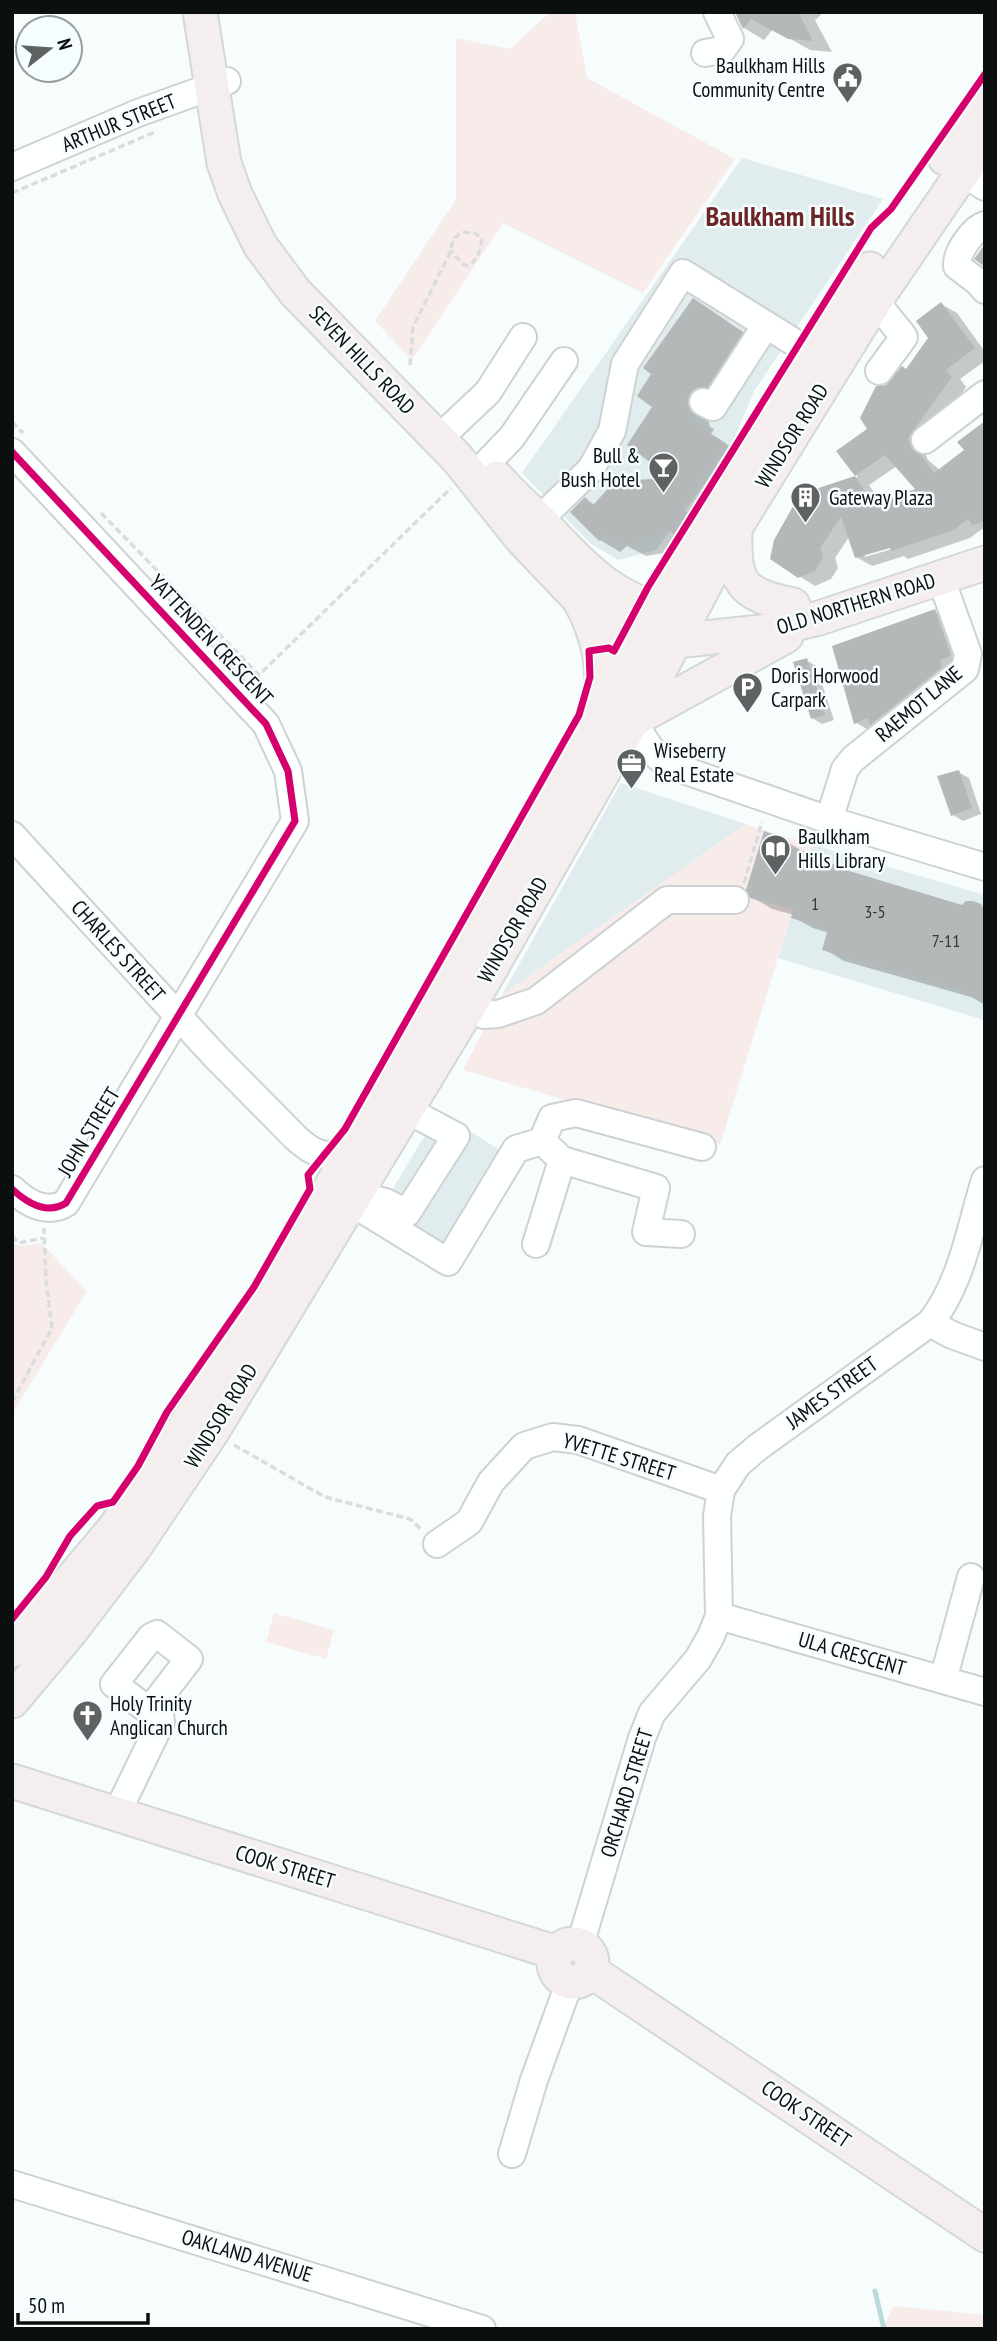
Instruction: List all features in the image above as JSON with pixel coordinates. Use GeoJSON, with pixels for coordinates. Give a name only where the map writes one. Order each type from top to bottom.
{"type":"FeatureCollection","features":[{"type":"Feature","properties":{"kind":"main road","name":"SEVEN HILLS ROAD"},"geometry":{"type":"LineString","coordinates":[[200,12],[238,148],[256,198],[279,241],[310,283],[580,564],[601,582],[624,596],[649,623]]}},
{"type":"Feature","properties":{"kind":"main road","name":"SEVEN HILLS ROAD"},"geometry":{"type":"LineString","coordinates":[[216,12],[224,163],[235,194],[260,245],[295,292],[457,458],[521,538],[579,599],[603,617],[649,623]]}},
{"type":"Feature","properties":{"kind":"main road","name":"WINDSOR ROAD"},"geometry":{"type":"LineString","coordinates":[[12,1650],[113,1530],[252,1324],[598,721],[649,623],[734,472],[985,100]]}},
{"type":"Feature","properties":{"kind":"main road","name":"WINDSOR ROAD"},"geometry":{"type":"LineString","coordinates":[[12,1701],[70,1632],[174,1491],[468,1008],[634,720],[735,528],[875,300],[974,180],[985,140]]}},
{"type":"Feature","properties":{"kind":"main road"},"geometry":{"type":"LineString","coordinates":[[735,528],[736,571],[745,586],[762,599],[806,612]]}},
{"type":"Feature","properties":{"kind":"main road","name":"OLD NORTHERN ROAD"},"geometry":{"type":"LineString","coordinates":[[806,612],[985,540]]}},
{"type":"Feature","properties":{"kind":"main road","name":"OLD NORTHERN ROAD"},"geometry":{"type":"LineString","coordinates":[[649,623],[682,629],[705,619],[806,612],[941,579],[985,563]]}},
{"type":"Feature","properties":{"kind":"main road"},"geometry":{"type":"LineString","coordinates":[[579,599],[589,617],[602,663],[602,697],[598,721]]}},
{"type":"Feature","properties":{"kind":"main road"},"geometry":{"type":"LineString","coordinates":[[634,720],[806,612]]}},
{"type":"Feature","properties":{"kind":"main road","name":"COOK STREET"},"geometry":{"type":"LineString","coordinates":[[12,1781],[575,1963],[985,2235]]}},
{"type":"Feature","properties":{"kind":"street"},"geometry":{"type":"LineString","coordinates":[[705,53],[723,50],[730,39],[717,12]]}},
{"type":"Feature","properties":{"kind":"street","name":"ARTHUR STREET"},"geometry":{"type":"LineString","coordinates":[[12,167],[138,113],[219,84]]}},
{"type":"Feature","properties":{"kind":"street"},"geometry":{"type":"LineString","coordinates":[[985,225],[977,228],[957,259],[957,266],[985,290]]}},
{"type":"Feature","properties":{"kind":"street"},"geometry":{"type":"LineString","coordinates":[[539,520],[591,469],[612,431],[625,364],[683,272],[813,354],[827,351],[859,321],[875,300],[904,337],[879,371]]}},
{"type":"Feature","properties":{"kind":"street"},"geometry":{"type":"LineString","coordinates":[[703,402],[713,407],[766,325]]}},
{"type":"Feature","properties":{"kind":"street"},"geometry":{"type":"LineString","coordinates":[[450,428],[488,392],[523,337]]}},
{"type":"Feature","properties":{"kind":"street"},"geometry":{"type":"LineString","coordinates":[[485,465],[512,438],[564,361]]}},
{"type":"Feature","properties":{"kind":"street"},"geometry":{"type":"LineString","coordinates":[[925,440],[985,394]]}},
{"type":"Feature","properties":{"kind":"street","name":"YATTENDEN CRESCENT"},"geometry":{"type":"LineString","coordinates":[[21,446],[266,724],[288,771],[295,821],[176,1022]]}},
{"type":"Feature","properties":{"kind":"street","name":"RAEMOT LANE"},"geometry":{"type":"LineString","coordinates":[[829,820],[845,769],[853,759],[965,669],[968,654],[941,579]]}},
{"type":"Feature","properties":{"kind":"street"},"geometry":{"type":"LineString","coordinates":[[634,720],[658,759],[669,765],[829,820],[985,867]]}},
{"type":"Feature","properties":{"kind":"street","name":"CHARLES STREET"},"geometry":{"type":"LineString","coordinates":[[12,835],[176,1022],[309,1150],[325,1155],[338,1155],[355,1144]]}},
{"type":"Feature","properties":{"kind":"street"},"geometry":{"type":"LineString","coordinates":[[468,1008],[484,1015],[498,1014],[536,1001],[667,900],[735,900]]}},
{"type":"Feature","properties":{"kind":"street","name":"JOHN STREET"},"geometry":{"type":"LineString","coordinates":[[46,1208],[57,1209],[66,1203],[176,1022]]}},
{"type":"Feature","properties":{"kind":"street"},"geometry":{"type":"LineString","coordinates":[[354,1199],[385,1202],[407,1213],[456,1136],[407,1110]]}},
{"type":"Feature","properties":{"kind":"street"},"geometry":{"type":"LineString","coordinates":[[354,1199],[448,1262],[516,1149],[542,1141],[552,1118],[576,1113],[702,1147]]}},
{"type":"Feature","properties":{"kind":"street"},"geometry":{"type":"LineString","coordinates":[[542,1141],[562,1160],[656,1188],[646,1231],[681,1234]]}},
{"type":"Feature","properties":{"kind":"street"},"geometry":{"type":"LineString","coordinates":[[536,1244],[562,1160]]}},
{"type":"Feature","properties":{"kind":"street","name":"JAMES STREET"},"geometry":{"type":"LineString","coordinates":[[719,1616],[717,1516],[721,1490],[738,1464],[758,1447],[930,1323],[945,1305],[955,1280],[980,1212],[985,1180]]}},
{"type":"Feature","properties":{"kind":"street"},"geometry":{"type":"LineString","coordinates":[[12,1189],[27,1200],[46,1208]]}},
{"type":"Feature","properties":{"kind":"street"},"geometry":{"type":"LineString","coordinates":[[930,1323],[985,1348]]}},
{"type":"Feature","properties":{"kind":"street","name":"YVETTE STREET"},"geometry":{"type":"LineString","coordinates":[[436,1544],[469,1522],[491,1482],[524,1446],[553,1437],[578,1440],[721,1490]]}},
{"type":"Feature","properties":{"kind":"street"},"geometry":{"type":"LineString","coordinates":[[943,1680],[971,1577]]}},
{"type":"Feature","properties":{"kind":"street","name":"ULA CRESCENT"},"geometry":{"type":"LineString","coordinates":[[719,1616],[985,1692]]}},
{"type":"Feature","properties":{"kind":"street","name":"ORCHARD STREET"},"geometry":{"type":"LineString","coordinates":[[512,2154],[534,2080],[566,1992],[642,1738],[652,1713],[698,1659],[719,1616]]}},
{"type":"Feature","properties":{"kind":"street"},"geometry":{"type":"LineString","coordinates":[[116,1815],[161,1722],[160,1715],[149,1712]]}},
{"type":"Feature","properties":{"kind":"street","name":"OAKLAND AVENUE"},"geometry":{"type":"LineString","coordinates":[[12,2184],[482,2329]]}},
{"type":"Feature","properties":{"kind":"path"},"geometry":{"type":"LineString","coordinates":[[12,193],[159,130]]}},
{"type":"Feature","properties":{"kind":"path"},"geometry":{"type":"LineString","coordinates":[[410,365],[414,327],[451,250],[452,241],[461,232],[475,233],[482,239],[479,253],[468,266],[462,264],[451,250]]}},
{"type":"Feature","properties":{"kind":"path"},"geometry":{"type":"LineString","coordinates":[[12,422],[21,446]]}},
{"type":"Feature","properties":{"kind":"path"},"geometry":{"type":"LineString","coordinates":[[95,507],[259,675],[457,482]]}},
{"type":"Feature","properties":{"kind":"path"},"geometry":{"type":"LineString","coordinates":[[735,900],[740,897],[762,822]]}},
{"type":"Feature","properties":{"kind":"path"},"geometry":{"type":"LineString","coordinates":[[12,1402],[52,1328],[43,1238],[46,1208]]}},
{"type":"Feature","properties":{"kind":"path"},"geometry":{"type":"LineString","coordinates":[[12,1236],[19,1243],[43,1238]]}},
{"type":"Feature","properties":{"kind":"path"},"geometry":{"type":"LineString","coordinates":[[234,1446],[326,1497],[410,1519],[436,1544]]}},
{"type":"Feature","properties":{"kind":"shaded area"},"geometry":{"type":"Polygon","coordinates":[[[550,12],[575,12],[587,78],[735,159],[643,293],[503,223],[412,360],[375,321],[456,200],[456,38],[510,49],[550,12]]]}},
{"type":"Feature","properties":{"kind":"shaded area"},"geometry":{"type":"Polygon","coordinates":[[[742,158],[883,199],[754,391],[730,449],[656,550],[618,560],[590,543],[522,473],[742,158]]]}},
{"type":"Feature","properties":{"kind":"shaded area"},"geometry":{"type":"Polygon","coordinates":[[[621,783],[746,824],[502,995],[621,783]]]}},
{"type":"Feature","properties":{"kind":"shaded area"},"geometry":{"type":"Polygon","coordinates":[[[746,824],[813,845],[720,1145],[463,1070],[502,995],[746,824]]]}},
{"type":"Feature","properties":{"kind":"shaded area"},"geometry":{"type":"Polygon","coordinates":[[[813,845],[985,895],[985,1020],[778,958],[813,845]]]}},
{"type":"Feature","properties":{"kind":"shaded area"},"geometry":{"type":"Polygon","coordinates":[[[439,1112],[503,1152],[443,1249],[380,1210],[439,1112]]]}},
{"type":"Feature","properties":{"kind":"shaded area"},"geometry":{"type":"Polygon","coordinates":[[[12,1240],[18,1246],[41,1243],[87,1291],[12,1414],[12,1240]]]}},
{"type":"Feature","properties":{"kind":"shaded area"},"geometry":{"type":"Polygon","coordinates":[[[274,1613],[334,1630],[326,1659],[266,1642],[274,1613]]]}},
{"type":"Feature","properties":{"kind":"shaded area"},"geometry":{"type":"Polygon","coordinates":[[[893,2306],[985,2315],[985,2329],[883,2329],[893,2306]]]}},
{"type":"Feature","properties":{"kind":"building"},"geometry":{"type":"Polygon","coordinates":[[[735,12],[798,12],[813,41],[788,39],[751,19],[743,29],[735,12]]]}},
{"type":"Feature","properties":{"kind":"building"},"geometry":{"type":"Polygon","coordinates":[[[985,244],[985,267],[974,259],[985,244]]]}},
{"type":"Feature","properties":{"kind":"building"},"geometry":{"type":"Polygon","coordinates":[[[693,298],[743,332],[707,387],[694,389],[687,402],[690,413],[695,416],[691,421],[727,444],[682,509],[688,513],[675,535],[664,528],[656,536],[634,544],[624,545],[605,535],[599,541],[570,512],[585,497],[593,505],[615,481],[671,478],[627,445],[652,407],[637,396],[651,374],[643,368],[693,298]]]}},
{"type":"Feature","properties":{"kind":"building"},"geometry":{"type":"Polygon","coordinates":[[[941,302],[975,348],[946,370],[952,377],[908,438],[912,449],[921,455],[934,473],[964,450],[957,442],[985,421],[985,521],[972,525],[968,519],[954,530],[891,551],[890,548],[855,558],[841,517],[820,548],[823,558],[815,571],[798,578],[770,559],[774,540],[800,494],[855,476],[836,451],[867,429],[860,418],[876,386],[886,385],[902,366],[906,369],[928,338],[916,321],[941,302]],[[885,455],[855,476],[873,505],[915,489],[885,455]]]}},
{"type":"Feature","properties":{"kind":"building"},"geometry":{"type":"Polygon","coordinates":[[[935,609],[951,656],[940,660],[942,667],[870,725],[868,718],[854,724],[832,646],[935,609]]]}},
{"type":"Feature","properties":{"kind":"building"},"geometry":{"type":"Polygon","coordinates":[[[807,658],[825,715],[811,719],[793,662],[807,658]]]}},
{"type":"Feature","properties":{"kind":"building"},"geometry":{"type":"Polygon","coordinates":[[[959,770],[972,808],[951,816],[937,776],[959,770]]]}},
{"type":"Feature","properties":{"kind":"building"},"geometry":{"type":"Polygon","coordinates":[[[764,831],[784,838],[782,844],[806,852],[805,855],[847,868],[846,870],[962,905],[966,901],[981,904],[985,911],[985,1001],[963,994],[963,991],[822,950],[828,929],[791,918],[793,910],[750,898],[746,890],[764,831]]]}},
{"type":"Feature","properties":{"kind":"waterway"},"geometry":{"type":"LineString","coordinates":[[875,2291],[884,2329]]}},
{"type":"Feature","properties":{"kind":"cycle path"},"geometry":{"type":"LineString","coordinates":[[12,1619],[46,1577],[70,1536],[97,1506],[113,1502],[138,1466],[167,1412],[254,1287],[310,1189],[308,1175],[345,1129],[579,715],[590,677],[589,651],[609,648],[614,651],[648,587],[871,228],[891,209],[985,74]]}},
{"type":"Feature","properties":{"kind":"cycle path"},"geometry":{"type":"LineString","coordinates":[[12,452],[266,724],[288,771],[295,821],[66,1203],[45,1208],[24,1199],[12,1189]]}},
{"type":"Feature","properties":{"kind":"place","name":"Baulkham Hills Community Centre"},"geometry":{"type":"Point","coordinates":[848,105]}},
{"type":"Feature","properties":{"kind":"place","name":"Bull & Bush Hotel"},"geometry":{"type":"Point","coordinates":[663,495]}},
{"type":"Feature","properties":{"kind":"place","name":"Gateway Plaza"},"geometry":{"type":"Point","coordinates":[806,525]}},
{"type":"Feature","properties":{"kind":"place","name":"Doris Horwood Carpark"},"geometry":{"type":"Point","coordinates":[748,715]}},
{"type":"Feature","properties":{"kind":"place","name":"Wiseberry Real Estate"},"geometry":{"type":"Point","coordinates":[631,790]}},
{"type":"Feature","properties":{"kind":"place","name":"Baulkham Hills Library"},"geometry":{"type":"Point","coordinates":[775,876]}},
{"type":"Feature","properties":{"kind":"place","name":"Holy Trinity Anglican Church"},"geometry":{"type":"Point","coordinates":[87,1743]}},
{"type":"Feature","properties":{"kind":"district","name":"Baulkham Hills"},"geometry":{"type":"Point","coordinates":[780,216]}}]}
